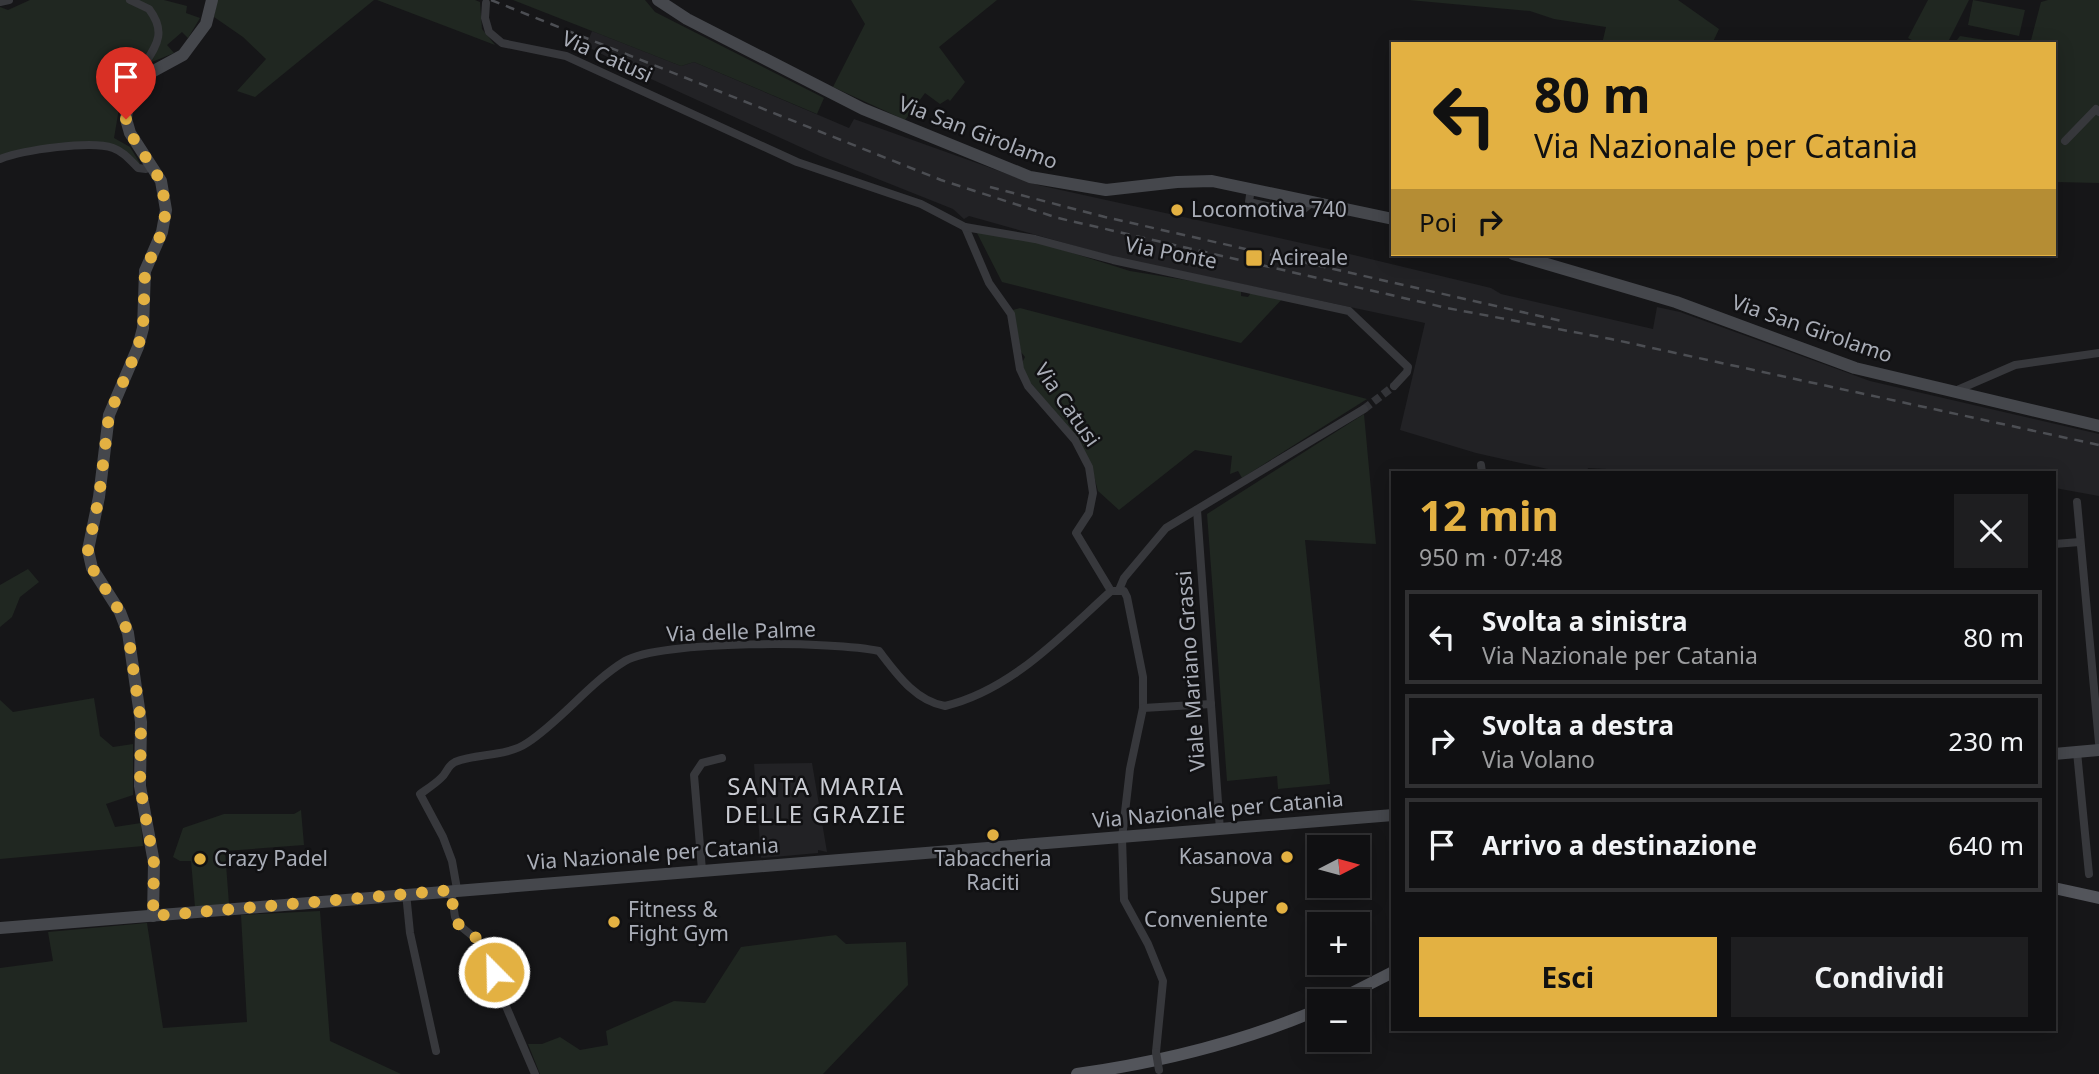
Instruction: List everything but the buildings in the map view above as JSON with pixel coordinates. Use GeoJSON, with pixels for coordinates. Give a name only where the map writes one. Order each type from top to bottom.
{"type":"FeatureCollection","features":[{"type":"Feature","properties":{"kind":"main road"},"geometry":{"type":"LineString","coordinates":[[2056,888],[2099,898]]}},
{"type":"Feature","properties":{"kind":"main road"},"geometry":{"type":"LineString","coordinates":[[1360,989],[1391,973]]}},
{"type":"Feature","properties":{"kind":"main road"},"geometry":{"type":"LineString","coordinates":[[1077,1074],[1197,1053],[1242,1040],[1307,1014]]}},
{"type":"Feature","properties":{"kind":"street"},"geometry":{"type":"LineString","coordinates":[[0,2],[9,0]]}},
{"type":"Feature","properties":{"kind":"street"},"geometry":{"type":"LineString","coordinates":[[130,0],[149,9],[160,33],[154,52],[141,70],[142,79]]}},
{"type":"Feature","properties":{"kind":"street"},"geometry":{"type":"LineString","coordinates":[[153,916],[154,863],[140,786],[141,722],[128,633],[120,612],[92,568],[88,550],[99,497],[109,415],[138,347],[143,328],[145,271],[165,221],[165,191],[130,133],[126,119],[128,99],[142,79],[183,55],[206,24],[212,0]]}},
{"type":"Feature","properties":{"kind":"street","name":"Via San Girolamo"},"geometry":{"type":"LineString","coordinates":[[658,0],[687,19],[863,108],[1030,177],[1064,186],[1106,190],[1195,180],[1251,188],[1391,219]]}},
{"type":"Feature","properties":{"kind":"street","name":"Via Catusi"},"geometry":{"type":"LineString","coordinates":[[486,3],[485,18],[489,32],[502,44],[566,56],[797,162],[921,204],[965,227],[989,283],[1011,314],[1020,369],[1028,386],[1075,440],[1089,467],[1093,493],[1089,513],[1076,533],[1115,590],[1127,597],[1141,664],[1143,708],[1130,769],[1122,838],[1124,900],[1148,944],[1163,981],[1156,1052],[1159,1072]]}},
{"type":"Feature","properties":{"kind":"street"},"geometry":{"type":"LineString","coordinates":[[2064,141],[2096,109],[2099,112]]}},
{"type":"Feature","properties":{"kind":"street"},"geometry":{"type":"LineString","coordinates":[[0,159],[29,152],[105,146],[126,155],[138,168],[146,169],[151,165]]}},
{"type":"Feature","properties":{"kind":"street"},"geometry":{"type":"LineString","coordinates":[[1251,188],[1249,202],[1299,213],[1314,201]]}},
{"type":"Feature","properties":{"kind":"street","name":"Via Ponte"},"geometry":{"type":"LineString","coordinates":[[965,227],[1035,239],[1113,260],[1349,311],[1408,367],[1407,372],[1394,386]]}},
{"type":"Feature","properties":{"kind":"street","name":"Via San Girolamo"},"geometry":{"type":"LineString","coordinates":[[1520,256],[1676,302],[1855,368],[2099,426]]}},
{"type":"Feature","properties":{"kind":"street"},"geometry":{"type":"LineString","coordinates":[[1953,392],[2015,365],[2099,353]]}},
{"type":"Feature","properties":{"kind":"street"},"geometry":{"type":"LineString","coordinates":[[1115,590],[1166,528],[1364,409]]}},
{"type":"Feature","properties":{"kind":"street"},"geometry":{"type":"LineString","coordinates":[[2077,502],[2096,686],[2099,743]]}},
{"type":"Feature","properties":{"kind":"street","name":"Viale Mariano Grassi"},"geometry":{"type":"LineString","coordinates":[[1197,510],[1220,830]]}},
{"type":"Feature","properties":{"kind":"street"},"geometry":{"type":"LineString","coordinates":[[2056,544],[2080,542]]}},
{"type":"Feature","properties":{"kind":"street","name":"Via delle Palme"},"geometry":{"type":"LineString","coordinates":[[454,889],[443,837],[420,794],[444,776],[454,762],[524,745],[562,717],[628,659],[677,649],[727,646],[835,645],[871,649],[878,651],[897,677],[913,690],[946,706],[986,692],[1019,671],[1115,590]]}},
{"type":"Feature","properties":{"kind":"street"},"geometry":{"type":"LineString","coordinates":[[1143,708],[1211,704]]}},
{"type":"Feature","properties":{"kind":"street"},"geometry":{"type":"LineString","coordinates":[[2056,754],[2099,750]]}},
{"type":"Feature","properties":{"kind":"street"},"geometry":{"type":"LineString","coordinates":[[2077,752],[2090,874]]}},
{"type":"Feature","properties":{"kind":"street"},"geometry":{"type":"LineString","coordinates":[[702,870],[694,775],[702,763],[722,758]]}},
{"type":"Feature","properties":{"kind":"street","name":"Via Nazionale per Catania"},"geometry":{"type":"LineString","coordinates":[[0,928],[454,889],[1391,816]]}},
{"type":"Feature","properties":{"kind":"street"},"geometry":{"type":"LineString","coordinates":[[2088,856],[2099,855]]}},
{"type":"Feature","properties":{"kind":"street"},"geometry":{"type":"LineString","coordinates":[[454,889],[454,916],[459,925],[486,947],[502,998],[536,1074]]}},
{"type":"Feature","properties":{"kind":"street"},"geometry":{"type":"LineString","coordinates":[[406,894],[410,933],[436,1051]]}},
{"type":"Feature","properties":{"kind":"shaded area"},"geometry":{"type":"Polygon","coordinates":[[[30,0],[164,0],[187,6],[186,13],[200,18],[188,38],[182,32],[167,45],[174,53],[125,73],[114,138],[130,147],[141,165],[112,144],[0,155],[0,7],[8,10],[30,0]]]}},
{"type":"Feature","properties":{"kind":"shaded area"},"geometry":{"type":"Polygon","coordinates":[[[217,0],[374,0],[255,97],[237,91],[266,59],[243,37],[214,17],[217,0]]]}},
{"type":"Feature","properties":{"kind":"shaded area"},"geometry":{"type":"Polygon","coordinates":[[[377,0],[475,0],[480,2],[482,29],[495,45],[377,0]]]}},
{"type":"Feature","properties":{"kind":"shaded area"},"geometry":{"type":"Polygon","coordinates":[[[513,0],[645,0],[655,12],[824,98],[817,114],[694,62],[681,66],[513,0]]]}},
{"type":"Feature","properties":{"kind":"shaded area"},"geometry":{"type":"Polygon","coordinates":[[[851,0],[997,0],[939,47],[965,82],[950,101],[948,99],[940,104],[925,93],[905,120],[833,87],[865,24],[851,0]]]}},
{"type":"Feature","properties":{"kind":"shaded area"},"geometry":{"type":"Polygon","coordinates":[[[1409,0],[1678,0],[1719,29],[1713,42],[1602,42],[1606,27],[1554,19],[1530,11],[1409,0]]]}},
{"type":"Feature","properties":{"kind":"shaded area"},"geometry":{"type":"Polygon","coordinates":[[[1928,0],[1969,0],[1948,42],[1915,42],[1908,38],[1928,0]]]}},
{"type":"Feature","properties":{"kind":"shaded area"},"geometry":{"type":"Polygon","coordinates":[[[1973,0],[2025,10],[2019,36],[1968,25],[1973,0]]]}},
{"type":"Feature","properties":{"kind":"shaded area"},"geometry":{"type":"Polygon","coordinates":[[[2099,0],[2099,183],[2056,182],[2056,42],[2031,42],[2041,2],[2099,0]]]}},
{"type":"Feature","properties":{"kind":"shaded area"},"geometry":{"type":"Polygon","coordinates":[[[592,31],[681,66],[694,62],[849,128],[854,119],[1038,185],[1333,250],[1491,288],[1501,294],[1653,329],[1657,307],[1680,312],[1870,381],[2099,434],[2099,496],[2056,488],[2056,471],[1645,471],[1588,468],[1587,471],[1557,471],[1476,453],[1400,430],[1425,323],[1114,257],[969,216],[964,219],[953,209],[820,156],[651,79],[586,46],[592,31]]]}},
{"type":"Feature","properties":{"kind":"shaded area"},"geometry":{"type":"Polygon","coordinates":[[[1960,36],[1998,42],[1956,42],[1960,36]]]}},
{"type":"Feature","properties":{"kind":"shaded area"},"geometry":{"type":"Polygon","coordinates":[[[976,231],[1034,241],[1130,271],[1241,289],[1241,296],[1248,297],[1253,290],[1284,297],[1241,343],[1002,282],[976,231]]]}},
{"type":"Feature","properties":{"kind":"shaded area"},"geometry":{"type":"Polygon","coordinates":[[[1020,308],[1367,399],[1242,478],[1238,471],[1230,474],[1232,456],[1195,450],[1119,510],[1098,491],[1091,465],[1077,438],[1025,376],[1022,363],[1025,357],[1021,352],[1013,310],[1020,308]]]}},
{"type":"Feature","properties":{"kind":"shaded area"},"geometry":{"type":"Polygon","coordinates":[[[1364,414],[1376,544],[1305,540],[1330,784],[1278,789],[1277,776],[1227,781],[1207,514],[1364,414]]]}},
{"type":"Feature","properties":{"kind":"shaded area"},"geometry":{"type":"Polygon","coordinates":[[[28,569],[39,582],[20,597],[12,617],[0,627],[0,585],[28,569]]]}},
{"type":"Feature","properties":{"kind":"shaded area"},"geometry":{"type":"Polygon","coordinates":[[[94,698],[100,736],[113,747],[133,744],[133,795],[106,804],[115,827],[141,823],[143,846],[0,859],[0,700],[13,712],[94,698]]]}},
{"type":"Feature","properties":{"kind":"shaded area"},"geometry":{"type":"Polygon","coordinates":[[[812,763],[827,852],[818,850],[818,853],[761,858],[754,764],[812,763]]]}},
{"type":"Feature","properties":{"kind":"shaded area","name":"Crazy Padel"},"geometry":{"type":"Polygon","coordinates":[[[301,810],[304,845],[225,851],[229,904],[195,907],[191,861],[180,861],[173,857],[183,828],[224,814],[294,814],[301,810]]]}},
{"type":"Feature","properties":{"kind":"shaded area"},"geometry":{"type":"Polygon","coordinates":[[[320,911],[330,1041],[401,1074],[0,1074],[0,968],[53,961],[48,932],[147,923],[163,1028],[247,1022],[241,915],[320,911]]]}},
{"type":"Feature","properties":{"kind":"shaded area"},"geometry":{"type":"Polygon","coordinates":[[[836,935],[846,944],[906,942],[908,985],[823,1074],[540,1074],[528,1044],[542,1044],[560,1037],[580,1050],[608,1045],[606,1031],[674,1001],[705,1003],[741,947],[836,935]]]}},
{"type":"Feature","properties":{"kind":"tunnel"},"geometry":{"type":"LineString","coordinates":[[1364,409],[1394,386]]}},
{"type":"Feature","properties":{"kind":"railway"},"geometry":{"type":"LineString","coordinates":[[491,0],[941,180],[1058,218],[1447,308],[1611,339],[2099,445]]}},
{"type":"Feature","properties":{"kind":"railway"},"geometry":{"type":"LineString","coordinates":[[990,187],[1105,217],[1566,322]]}},
{"type":"Feature","properties":{"kind":"place","name":"Locomotiva 740"},"geometry":{"type":"Point","coordinates":[1177,210]}},
{"type":"Feature","properties":{"kind":"place","name":"Acireale"},"geometry":{"type":"Point","coordinates":[1254,258]}},
{"type":"Feature","properties":{"kind":"place","name":"Tabaccheria Raciti"},"geometry":{"type":"Point","coordinates":[993,835]}},
{"type":"Feature","properties":{"kind":"place","name":"Kasanova"},"geometry":{"type":"Point","coordinates":[1287,857]}},
{"type":"Feature","properties":{"kind":"place","name":"Crazy Padel"},"geometry":{"type":"Point","coordinates":[200,859]}},
{"type":"Feature","properties":{"kind":"place","name":"Super Conveniente"},"geometry":{"type":"Point","coordinates":[1282,908]}},
{"type":"Feature","properties":{"kind":"place","name":"Fitness & Fight Gym"},"geometry":{"type":"Point","coordinates":[614,922]}},
{"type":"Feature","properties":{"kind":"district","name":"SANTA MARIA DELLE GRAZIE"},"geometry":{"type":"Point","coordinates":[816,801]}},
{"type":"Feature","properties":{"kind":"route"},"geometry":{"type":"LineString","coordinates":[[126,119],[130,133],[161,181],[165,191],[166,210],[162,232],[145,271],[143,328],[138,347],[109,415],[99,497],[88,550],[92,568],[125,621],[128,633],[141,722],[140,786],[154,863],[153,916],[451,890],[454,916],[459,925],[486,947],[494,972]]}}]}
